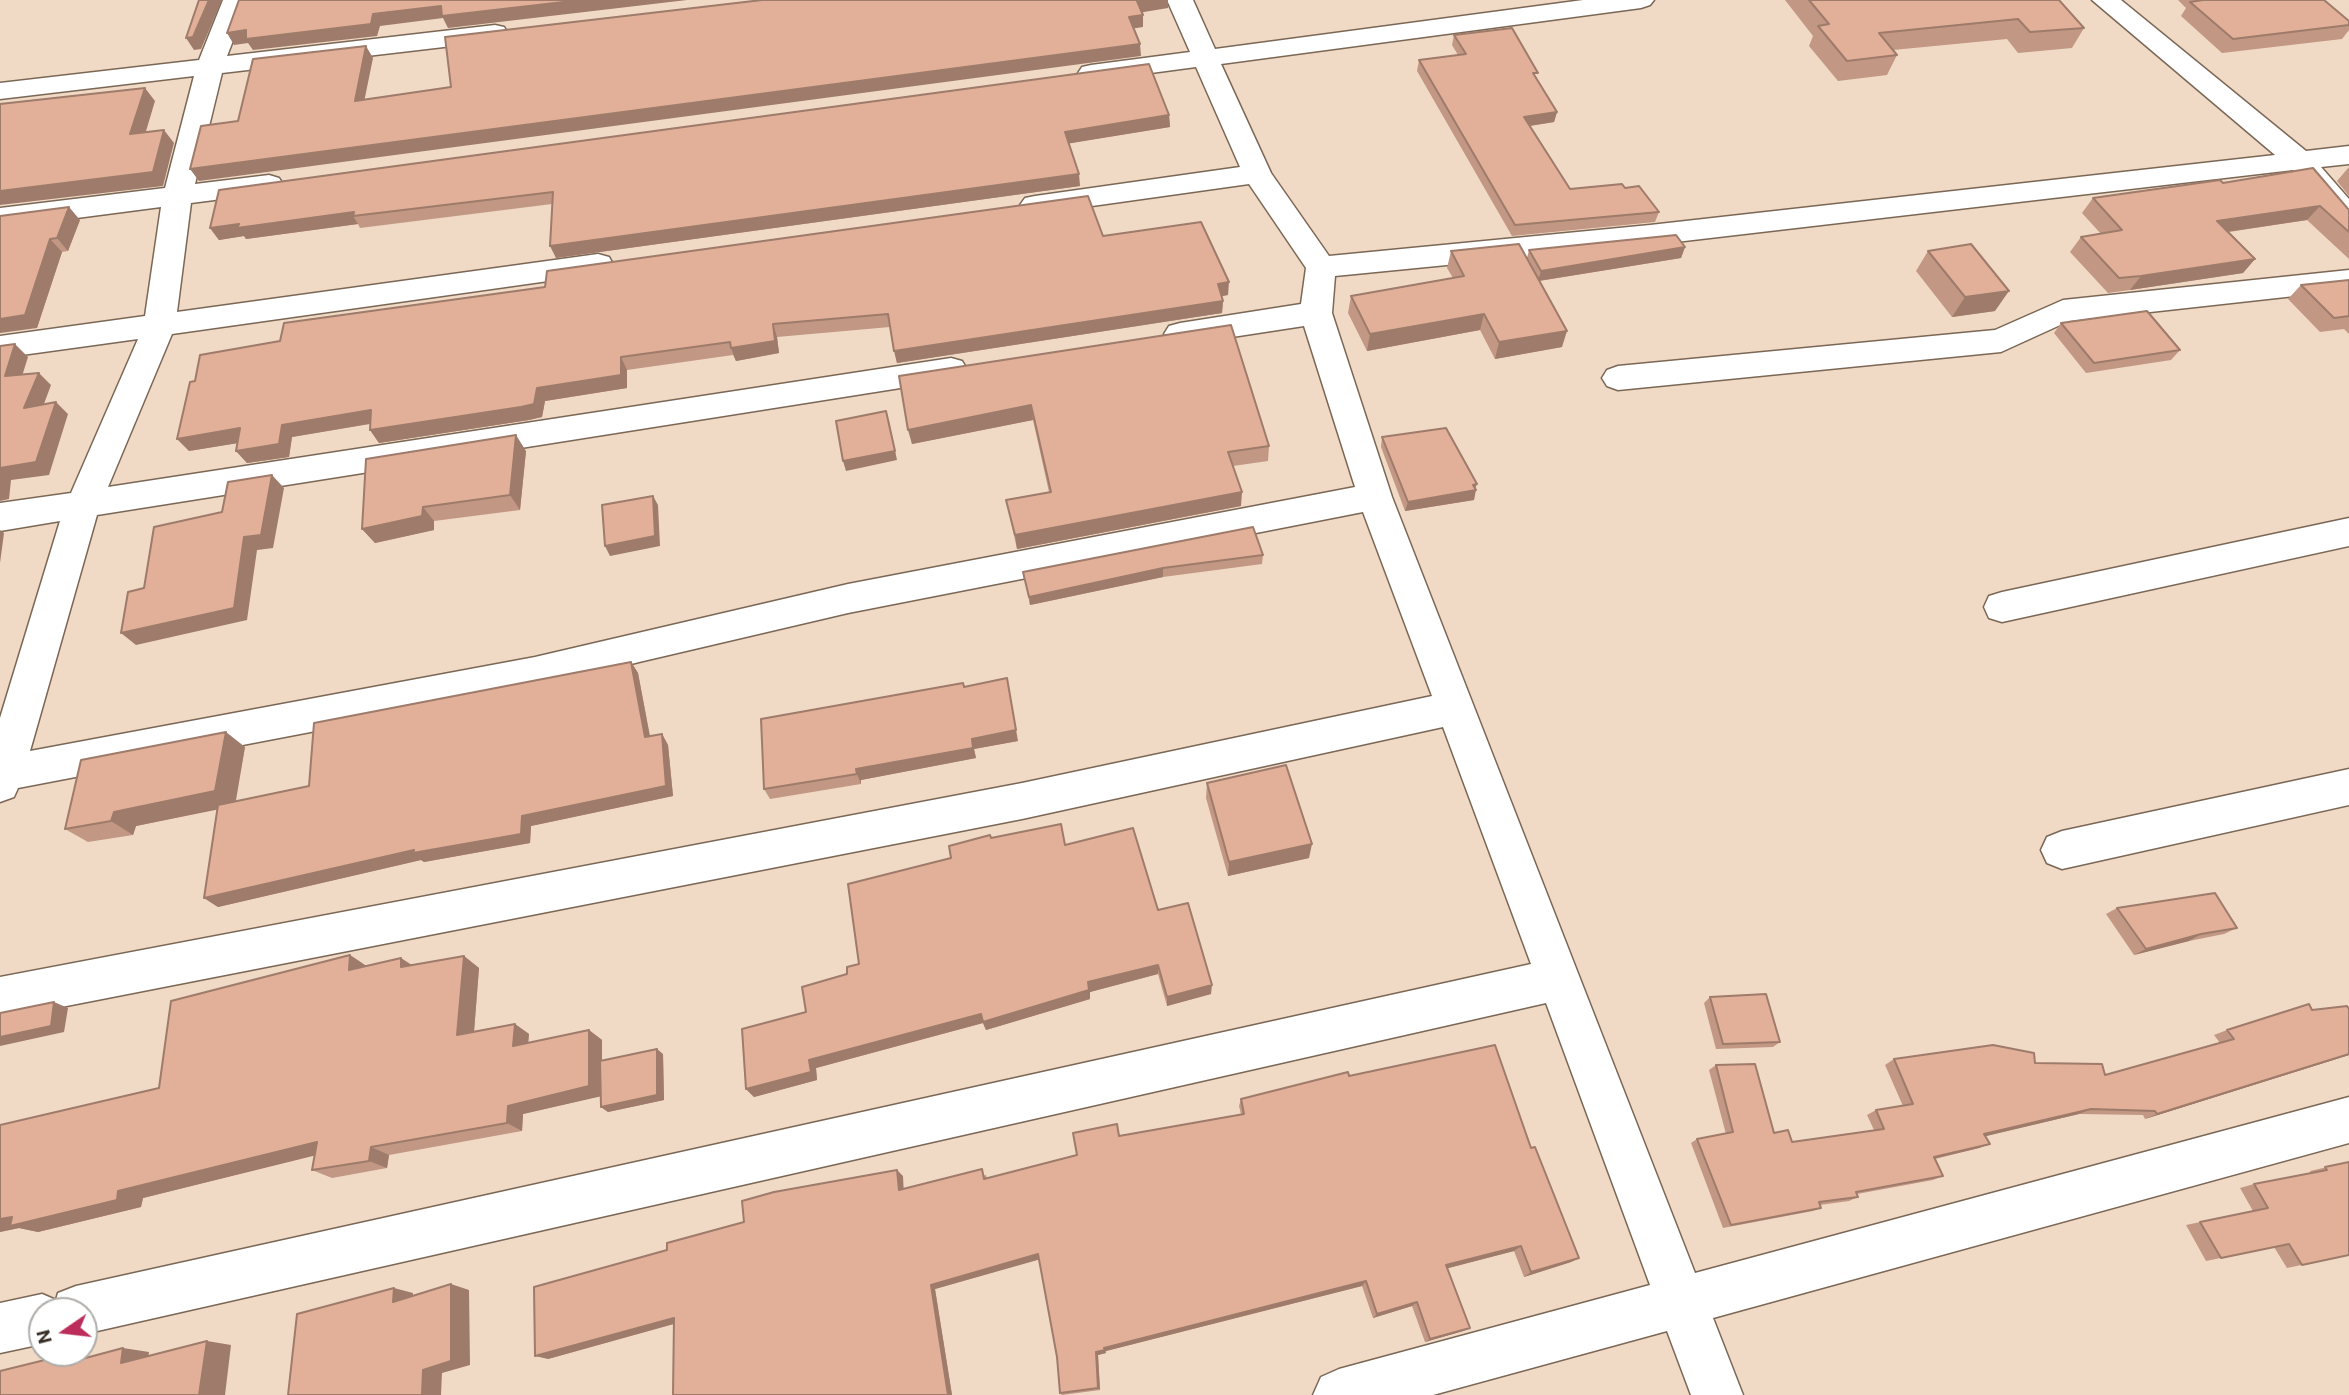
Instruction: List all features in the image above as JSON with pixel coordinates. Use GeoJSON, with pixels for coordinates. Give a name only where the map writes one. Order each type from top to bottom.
{"type":"FeatureCollection","features":[{"type":"Feature","properties":{"kind":"street"},"geometry":{"type":"LineString","coordinates":[[236,0],[210,66],[177,197],[160,324],[83,504],[2,778],[535,673],[617,651],[943,580],[1375,497]]}},
{"type":"Feature","properties":{"kind":"street"},"geometry":{"type":"LineString","coordinates":[[1180,0],[1257,174],[1321,267],[1316,313],[1375,497],[1717,1395]]}},
{"type":"Feature","properties":{"kind":"street"},"geometry":{"type":"LineString","coordinates":[[1069,76],[1640,0]]}},
{"type":"Feature","properties":{"kind":"street"},"geometry":{"type":"LineString","coordinates":[[2105,0],[2300,161],[2349,216]]}},
{"type":"Feature","properties":{"kind":"street"},"geometry":{"type":"LineString","coordinates":[[0,90],[513,31]]}},
{"type":"Feature","properties":{"kind":"street"},"geometry":{"type":"LineString","coordinates":[[1321,267],[1650,235],[2349,155]]}},
{"type":"Feature","properties":{"kind":"street"},"geometry":{"type":"LineString","coordinates":[[1010,208],[1257,174]]}},
{"type":"Feature","properties":{"kind":"street"},"geometry":{"type":"LineString","coordinates":[[0,218],[301,180]]}},
{"type":"Feature","properties":{"kind":"street"},"geometry":{"type":"LineString","coordinates":[[0,347],[626,260]]}},
{"type":"Feature","properties":{"kind":"street"},"geometry":{"type":"LineString","coordinates":[[1618,378],[2001,341],[2063,311],[2349,280]]}},
{"type":"Feature","properties":{"kind":"street"},"geometry":{"type":"LineString","coordinates":[[1152,338],[1316,313]]}},
{"type":"Feature","properties":{"kind":"street"},"geometry":{"type":"LineString","coordinates":[[0,517],[987,364]]}},
{"type":"Feature","properties":{"kind":"street"},"geometry":{"type":"LineString","coordinates":[[2002,607],[2349,532]]}},
{"type":"Feature","properties":{"kind":"street"},"geometry":{"type":"LineString","coordinates":[[0,998],[1022,801],[1455,708]]}},
{"type":"Feature","properties":{"kind":"street"},"geometry":{"type":"LineString","coordinates":[[2062,850],[2349,787]]}},
{"type":"Feature","properties":{"kind":"street"},"geometry":{"type":"LineString","coordinates":[[98,1306],[1558,979]]}},
{"type":"Feature","properties":{"kind":"street"},"geometry":{"type":"LineString","coordinates":[[1339,1395],[2349,1120]]}},
{"type":"Feature","properties":{"kind":"street"},"geometry":{"type":"LineString","coordinates":[[0,1328],[28,1321]]}},
{"type":"Feature","properties":{"kind":"building"},"geometry":{"type":"Polygon","coordinates":[[[199,0],[209,0],[193,37],[186,38],[199,0]]]}},
{"type":"Feature","properties":{"kind":"building"},"geometry":{"type":"Polygon","coordinates":[[[239,0],[581,0],[442,16],[441,6],[373,14],[371,24],[246,39],[246,30],[227,33],[239,0]]]}},
{"type":"Feature","properties":{"kind":"building"},"geometry":{"type":"Polygon","coordinates":[[[762,0],[1145,0],[1137,1],[1143,15],[1129,17],[1140,44],[190,169],[201,126],[238,121],[253,59],[366,46],[355,101],[451,87],[445,37],[762,0]]]}},
{"type":"Feature","properties":{"kind":"building"},"geometry":{"type":"Polygon","coordinates":[[[1809,0],[2059,0],[2084,28],[2030,32],[2018,19],[1879,33],[1897,55],[1847,61],[1818,26],[1829,24],[1809,0]]]}},
{"type":"Feature","properties":{"kind":"building"},"geometry":{"type":"Polygon","coordinates":[[[2324,0],[2349,21],[2349,25],[2233,39],[2190,2],[2324,0]]]}},
{"type":"Feature","properties":{"kind":"building"},"geometry":{"type":"Polygon","coordinates":[[[1512,28],[1538,73],[1533,73],[1557,112],[1524,117],[1570,189],[1622,184],[1625,188],[1639,186],[1659,212],[1515,225],[1419,60],[1466,54],[1454,35],[1512,28]]]}},
{"type":"Feature","properties":{"kind":"building"},"geometry":{"type":"Polygon","coordinates":[[[1149,64],[1169,115],[1065,132],[1079,174],[550,246],[553,192],[353,216],[354,212],[237,228],[239,224],[210,228],[219,190],[1149,64]]]}},
{"type":"Feature","properties":{"kind":"building"},"geometry":{"type":"Polygon","coordinates":[[[145,88],[130,134],[164,130],[153,172],[0,191],[0,104],[145,88]]]}},
{"type":"Feature","properties":{"kind":"building"},"geometry":{"type":"Polygon","coordinates":[[[2313,168],[2349,210],[2349,232],[2320,206],[2217,221],[2255,259],[2119,278],[2081,237],[2122,230],[2093,198],[2220,180],[2223,183],[2313,168]]]}},
{"type":"Feature","properties":{"kind":"building"},"geometry":{"type":"Polygon","coordinates":[[[1088,196],[1103,236],[1201,222],[1229,282],[1218,284],[1223,301],[894,351],[888,314],[773,324],[775,341],[731,348],[730,342],[621,357],[621,375],[537,388],[534,404],[521,407],[370,430],[371,410],[282,425],[279,444],[236,451],[240,428],[177,439],[190,382],[195,381],[200,355],[280,341],[284,323],[545,287],[547,271],[1088,196]]]}},
{"type":"Feature","properties":{"kind":"building"},"geometry":{"type":"Polygon","coordinates":[[[69,207],[57,238],[50,239],[25,315],[0,319],[0,216],[69,207]]]}},
{"type":"Feature","properties":{"kind":"building"},"geometry":{"type":"Polygon","coordinates":[[[1676,235],[1685,247],[1541,271],[1529,250],[1676,235]]]}},
{"type":"Feature","properties":{"kind":"building"},"geometry":{"type":"Polygon","coordinates":[[[1519,244],[1567,331],[1499,342],[1484,314],[1370,334],[1351,296],[1464,276],[1451,251],[1519,244]]]}},
{"type":"Feature","properties":{"kind":"building"},"geometry":{"type":"Polygon","coordinates":[[[1971,244],[2009,291],[1965,297],[1928,251],[1971,244]]]}},
{"type":"Feature","properties":{"kind":"building"},"geometry":{"type":"Polygon","coordinates":[[[2349,280],[2349,316],[2334,318],[2301,285],[2349,280]]]}},
{"type":"Feature","properties":{"kind":"building"},"geometry":{"type":"Polygon","coordinates":[[[2147,311],[2180,350],[2094,363],[2061,323],[2147,311]]]}},
{"type":"Feature","properties":{"kind":"building"},"geometry":{"type":"Polygon","coordinates":[[[1231,325],[1269,446],[1228,452],[1242,492],[1015,535],[1006,500],[1051,492],[1031,405],[908,430],[899,376],[1231,325]]]}},
{"type":"Feature","properties":{"kind":"building"},"geometry":{"type":"Polygon","coordinates":[[[15,344],[5,376],[39,373],[24,408],[56,402],[36,462],[0,468],[0,346],[15,344]]]}},
{"type":"Feature","properties":{"kind":"building"},"geometry":{"type":"Polygon","coordinates":[[[886,411],[895,451],[843,461],[836,421],[886,411]]]}},
{"type":"Feature","properties":{"kind":"building"},"geometry":{"type":"Polygon","coordinates":[[[1446,428],[1477,484],[1473,485],[1476,490],[1408,502],[1382,437],[1446,428]]]}},
{"type":"Feature","properties":{"kind":"building"},"geometry":{"type":"Polygon","coordinates":[[[516,435],[510,495],[423,507],[422,516],[362,529],[366,459],[516,435]]]}},
{"type":"Feature","properties":{"kind":"building"},"geometry":{"type":"Polygon","coordinates":[[[272,475],[261,535],[244,537],[234,608],[121,633],[128,592],[144,588],[154,527],[222,512],[228,482],[272,475]]]}},
{"type":"Feature","properties":{"kind":"building"},"geometry":{"type":"Polygon","coordinates":[[[653,496],[655,536],[605,546],[602,505],[653,496]]]}},
{"type":"Feature","properties":{"kind":"building"},"geometry":{"type":"Polygon","coordinates":[[[1253,527],[1263,555],[1163,568],[1029,597],[1023,572],[1253,527]]]}},
{"type":"Feature","properties":{"kind":"building"},"geometry":{"type":"Polygon","coordinates":[[[631,662],[645,737],[662,734],[666,786],[522,816],[521,834],[413,853],[414,850],[204,898],[218,805],[309,786],[314,723],[631,662]]]}},
{"type":"Feature","properties":{"kind":"building"},"geometry":{"type":"Polygon","coordinates":[[[1007,678],[1016,730],[972,739],[973,748],[856,769],[857,774],[764,789],[761,719],[963,683],[964,687],[1007,678]]]}},
{"type":"Feature","properties":{"kind":"building"},"geometry":{"type":"Polygon","coordinates":[[[226,732],[215,791],[114,812],[111,821],[65,829],[81,760],[226,732]]]}},
{"type":"Feature","properties":{"kind":"building"},"geometry":{"type":"Polygon","coordinates":[[[1286,765],[1312,844],[1229,862],[1207,783],[1286,765]]]}},
{"type":"Feature","properties":{"kind":"building"},"geometry":{"type":"Polygon","coordinates":[[[1061,824],[1065,845],[1133,828],[1158,910],[1188,903],[1212,985],[1167,997],[1158,965],[1088,982],[1089,990],[983,1022],[981,1014],[809,1060],[811,1072],[746,1089],[742,1029],[806,1012],[802,987],[847,974],[847,967],[859,964],[848,884],[951,858],[949,846],[990,835],[991,838],[1061,824]]]}},
{"type":"Feature","properties":{"kind":"building"},"geometry":{"type":"Polygon","coordinates":[[[2215,893],[2237,928],[2201,934],[2146,949],[2117,908],[2215,893]]]}},
{"type":"Feature","properties":{"kind":"building"},"geometry":{"type":"Polygon","coordinates":[[[350,955],[349,970],[401,958],[401,967],[464,956],[457,1035],[515,1024],[513,1046],[589,1030],[589,1086],[508,1106],[507,1123],[371,1147],[369,1161],[312,1170],[317,1142],[118,1191],[117,1200],[10,1226],[12,1217],[0,1219],[0,1125],[159,1088],[171,1001],[350,955]]]}},
{"type":"Feature","properties":{"kind":"building"},"geometry":{"type":"Polygon","coordinates":[[[1766,994],[1780,1042],[1723,1044],[1710,997],[1766,994]]]}},
{"type":"Feature","properties":{"kind":"building"},"geometry":{"type":"Polygon","coordinates":[[[54,1002],[51,1026],[0,1037],[0,1013],[54,1002]]]}},
{"type":"Feature","properties":{"kind":"building"},"geometry":{"type":"Polygon","coordinates":[[[2309,1004],[2312,1010],[2347,1006],[2349,1054],[2157,1114],[2155,1111],[2091,1109],[1984,1134],[1990,1144],[1934,1157],[1943,1176],[1856,1192],[1858,1197],[1819,1202],[1821,1208],[1731,1225],[1697,1139],[1733,1132],[1716,1065],[1755,1064],[1774,1133],[1788,1130],[1792,1142],[1884,1129],[1876,1110],[1913,1104],[1894,1059],[1993,1045],[2034,1053],[2035,1063],[2102,1064],[2105,1075],[2234,1039],[2227,1030],[2309,1004]]]}},
{"type":"Feature","properties":{"kind":"building"},"geometry":{"type":"Polygon","coordinates":[[[1495,1045],[1531,1148],[1535,1147],[1579,1258],[1531,1272],[1521,1246],[1446,1265],[1470,1328],[1430,1339],[1417,1302],[1377,1314],[1366,1281],[1104,1348],[1105,1350],[1096,1352],[1098,1388],[1060,1393],[1057,1357],[1038,1254],[931,1285],[948,1395],[673,1395],[674,1318],[535,1356],[534,1287],[667,1250],[667,1243],[744,1222],[742,1201],[774,1192],[897,1170],[899,1190],[982,1169],[984,1179],[1077,1155],[1073,1133],[1117,1124],[1119,1136],[1244,1114],[1241,1099],[1348,1072],[1349,1076],[1495,1045]]]}},
{"type":"Feature","properties":{"kind":"building"},"geometry":{"type":"Polygon","coordinates":[[[657,1049],[657,1095],[601,1107],[600,1061],[657,1049]]]}},
{"type":"Feature","properties":{"kind":"building"},"geometry":{"type":"Polygon","coordinates":[[[2349,1162],[2349,1255],[2302,1265],[2289,1244],[2221,1258],[2200,1222],[2268,1208],[2254,1184],[2327,1170],[2325,1167],[2349,1162]]]}},
{"type":"Feature","properties":{"kind":"building"},"geometry":{"type":"Polygon","coordinates":[[[451,1284],[451,1361],[423,1370],[422,1395],[288,1395],[297,1314],[394,1288],[393,1302],[451,1284]]]}},
{"type":"Feature","properties":{"kind":"building"},"geometry":{"type":"Polygon","coordinates":[[[207,1341],[199,1395],[0,1395],[0,1371],[28,1364],[28,1367],[98,1367],[98,1355],[123,1348],[121,1363],[207,1341]]]}}]}
